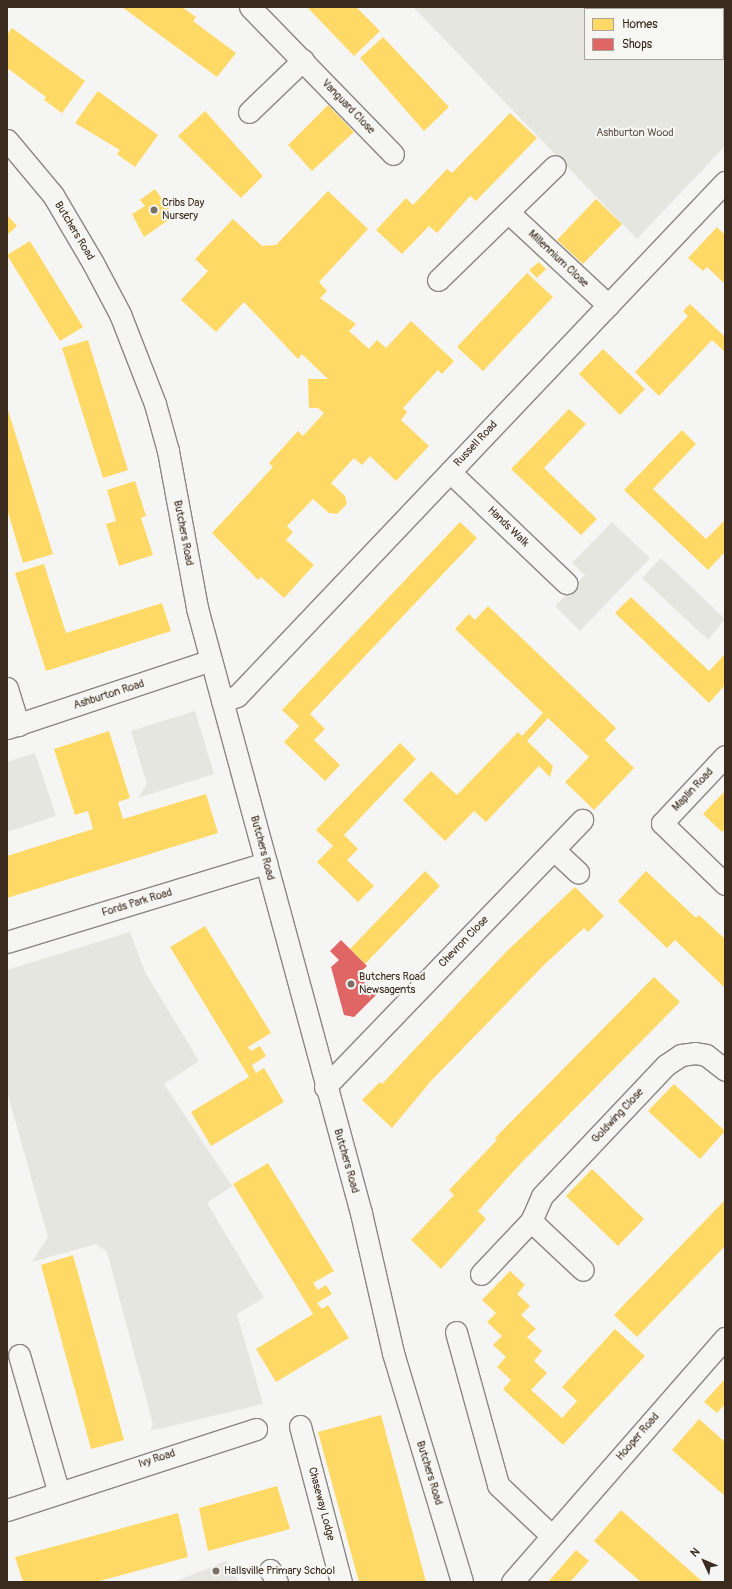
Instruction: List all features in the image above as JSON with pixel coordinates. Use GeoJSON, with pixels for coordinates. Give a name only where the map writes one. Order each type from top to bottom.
{"type":"FeatureCollection","features":[{"type":"Feature","properties":{"kind":"street","name":"Vanguard Close"},"geometry":{"type":"LineString","coordinates":[[250,7],[393,154]]}},
{"type":"Feature","properties":{"kind":"street"},"geometry":{"type":"LineString","coordinates":[[248,112],[302,60]]}},
{"type":"Feature","properties":{"kind":"street","name":"Butchers Road"},"geometry":{"type":"LineString","coordinates":[[7,140],[53,195],[93,263],[120,314],[155,404],[211,660],[325,1087],[361,1212],[393,1353],[462,1582]]}},
{"type":"Feature","properties":{"kind":"street"},"geometry":{"type":"LineString","coordinates":[[438,280],[555,166]]}},
{"type":"Feature","properties":{"kind":"street","name":"Russell Road"},"geometry":{"type":"LineString","coordinates":[[222,701],[237,696],[725,182]]}},
{"type":"Feature","properties":{"kind":"street","name":"Millennium Close"},"geometry":{"type":"LineString","coordinates":[[508,212],[608,305]]}},
{"type":"Feature","properties":{"kind":"street","name":"Hands Walk"},"geometry":{"type":"LineString","coordinates":[[450,472],[566,583]]}},
{"type":"Feature","properties":{"kind":"street","name":"Ashburton Road"},"geometry":{"type":"LineString","coordinates":[[13,727],[211,660]]}},
{"type":"Feature","properties":{"kind":"street"},"geometry":{"type":"LineString","coordinates":[[7,688],[13,727]]}},
{"type":"Feature","properties":{"kind":"street","name":"Maplin Road"},"geometry":{"type":"LineString","coordinates":[[725,756],[662,823],[725,884]]}},
{"type":"Feature","properties":{"kind":"street","name":"Chevron Close"},"geometry":{"type":"LineString","coordinates":[[325,1087],[582,820]]}},
{"type":"Feature","properties":{"kind":"street"},"geometry":{"type":"LineString","coordinates":[[554,850],[578,872]]}},
{"type":"Feature","properties":{"kind":"street","name":"Fords Park Road"},"geometry":{"type":"LineString","coordinates":[[7,942],[266,863]]}},
{"type":"Feature","properties":{"kind":"street","name":"Goldwing Close"},"geometry":{"type":"LineString","coordinates":[[482,1274],[531,1221],[542,1196],[666,1065],[681,1055],[695,1053],[706,1055],[725,1070]]}},
{"type":"Feature","properties":{"kind":"street"},"geometry":{"type":"LineString","coordinates":[[531,1221],[583,1270]]}},
{"type":"Feature","properties":{"kind":"street"},"geometry":{"type":"LineString","coordinates":[[456,1332],[498,1485],[552,1536]]}},
{"type":"Feature","properties":{"kind":"street","name":"Hooper Road"},"geometry":{"type":"LineString","coordinates":[[512,1582],[725,1338]]}},
{"type":"Feature","properties":{"kind":"street"},"geometry":{"type":"LineString","coordinates":[[19,1355],[58,1490]]}},
{"type":"Feature","properties":{"kind":"street","name":"Chaseway Lodge"},"geometry":{"type":"LineString","coordinates":[[300,1426],[341,1582]]}},
{"type":"Feature","properties":{"kind":"street","name":"Ivy Road"},"geometry":{"type":"LineString","coordinates":[[7,1510],[58,1490],[256,1428]]}},
{"type":"Feature","properties":{"kind":"shaded area","name":"Hallsville Primary School"},"geometry":{"type":"Polygon","coordinates":[[[226,1561],[239,1582],[174,1582],[226,1561]]]}},
{"type":"Feature","properties":{"kind":"green space","name":"Ashburton Wood"},"geometry":{"type":"Polygon","coordinates":[[[413,7],[725,7],[725,146],[637,239],[413,7]]]}},
{"type":"Feature","properties":{"kind":"green space"},"geometry":{"type":"Polygon","coordinates":[[[612,522],[650,558],[580,631],[555,606],[585,575],[572,563],[612,522]]]}},
{"type":"Feature","properties":{"kind":"green space"},"geometry":{"type":"Polygon","coordinates":[[[661,558],[725,619],[708,640],[642,578],[661,558]]]}},
{"type":"Feature","properties":{"kind":"green space"},"geometry":{"type":"Polygon","coordinates":[[[195,711],[214,774],[138,798],[147,784],[131,731],[195,711]]]}},
{"type":"Feature","properties":{"kind":"green space"},"geometry":{"type":"Polygon","coordinates":[[[35,753],[56,816],[7,832],[7,762],[35,753]]]}},
{"type":"Feature","properties":{"kind":"green space"},"geometry":{"type":"Polygon","coordinates":[[[130,932],[145,972],[199,1061],[164,1084],[232,1186],[207,1203],[264,1298],[237,1314],[263,1404],[150,1431],[153,1424],[107,1252],[96,1244],[32,1262],[48,1237],[7,1092],[7,970],[130,932]]]}},
{"type":"Feature","properties":{"kind":"building: Homes"},"geometry":{"type":"Polygon","coordinates":[[[122,7],[182,7],[196,17],[193,21],[236,53],[217,77],[122,7]]]}},
{"type":"Feature","properties":{"kind":"building: Homes"},"geometry":{"type":"Polygon","coordinates":[[[307,7],[356,7],[380,31],[354,56],[307,7]]]}},
{"type":"Feature","properties":{"kind":"building: Homes"},"geometry":{"type":"Polygon","coordinates":[[[12,28],[85,81],[62,113],[44,100],[46,97],[7,68],[7,35],[12,28]]]}},
{"type":"Feature","properties":{"kind":"building: Homes"},"geometry":{"type":"Polygon","coordinates":[[[383,37],[449,107],[424,131],[360,58],[383,37]]]}},
{"type":"Feature","properties":{"kind":"building: Homes"},"geometry":{"type":"Polygon","coordinates":[[[98,91],[158,135],[135,167],[117,154],[120,150],[75,123],[98,91]]]}},
{"type":"Feature","properties":{"kind":"building: Homes"},"geometry":{"type":"Polygon","coordinates":[[[328,105],[354,132],[312,171],[288,145],[328,105]]]}},
{"type":"Feature","properties":{"kind":"building: Homes"},"geometry":{"type":"Polygon","coordinates":[[[205,111],[263,176],[241,198],[178,136],[205,111]]]}},
{"type":"Feature","properties":{"kind":"building: Homes"},"geometry":{"type":"Polygon","coordinates":[[[510,113],[537,138],[476,201],[470,196],[437,233],[429,226],[402,254],[376,230],[406,198],[413,205],[447,169],[452,173],[510,113]]]}},
{"type":"Feature","properties":{"kind":"building: Homes","name":"Cribs Day Nursery"},"geometry":{"type":"Polygon","coordinates":[[[155,189],[174,216],[144,237],[132,214],[145,206],[140,200],[155,189]]]}},
{"type":"Feature","properties":{"kind":"building: Homes"},"geometry":{"type":"Polygon","coordinates":[[[328,191],[368,229],[319,282],[327,291],[320,298],[356,324],[349,331],[369,349],[377,340],[386,348],[411,321],[454,361],[442,374],[438,370],[403,408],[407,412],[401,420],[429,446],[396,481],[370,456],[362,465],[354,458],[331,483],[345,496],[347,504],[337,514],[329,513],[313,499],[287,526],[293,532],[286,540],[314,565],[284,598],[261,577],[258,580],[212,533],[273,467],[269,463],[298,431],[303,436],[324,413],[318,408],[309,408],[308,379],[328,379],[302,354],[298,359],[244,302],[216,332],[181,300],[208,271],[195,259],[233,219],[262,246],[276,245],[328,191]]]}},
{"type":"Feature","properties":{"kind":"building: Homes"},"geometry":{"type":"Polygon","coordinates":[[[596,199],[622,224],[583,264],[557,240],[596,199]]]}},
{"type":"Feature","properties":{"kind":"building: Homes"},"geometry":{"type":"Polygon","coordinates":[[[7,215],[17,226],[7,235],[7,215]]]}},
{"type":"Feature","properties":{"kind":"building: Homes"},"geometry":{"type":"Polygon","coordinates":[[[717,227],[725,235],[725,284],[707,267],[703,271],[688,258],[717,227]]]}},
{"type":"Feature","properties":{"kind":"building: Homes"},"geometry":{"type":"Polygon","coordinates":[[[30,241],[83,327],[60,341],[7,255],[30,241]]]}},
{"type":"Feature","properties":{"kind":"building: Homes"},"geometry":{"type":"Polygon","coordinates":[[[539,262],[546,269],[537,278],[529,270],[539,262]]]}},
{"type":"Feature","properties":{"kind":"building: Homes"},"geometry":{"type":"Polygon","coordinates":[[[527,273],[553,297],[483,371],[457,347],[527,273]]]}},
{"type":"Feature","properties":{"kind":"building: Homes"},"geometry":{"type":"Polygon","coordinates":[[[690,304],[724,336],[724,351],[712,340],[659,396],[635,372],[688,316],[683,311],[690,304]]]}},
{"type":"Feature","properties":{"kind":"building: Homes"},"geometry":{"type":"Polygon","coordinates":[[[88,340],[128,470],[103,478],[62,348],[88,340]]]}},
{"type":"Feature","properties":{"kind":"building: Homes"},"geometry":{"type":"Polygon","coordinates":[[[603,349],[645,389],[620,415],[579,374],[603,349]]]}},
{"type":"Feature","properties":{"kind":"building: Homes"},"geometry":{"type":"Polygon","coordinates":[[[7,407],[53,554],[23,563],[7,509],[7,407]]]}},
{"type":"Feature","properties":{"kind":"building: Homes"},"geometry":{"type":"Polygon","coordinates":[[[569,409],[586,424],[544,468],[597,519],[581,535],[511,469],[569,409]]]}},
{"type":"Feature","properties":{"kind":"building: Homes"},"geometry":{"type":"Polygon","coordinates":[[[682,430],[696,444],[653,489],[706,539],[725,520],[725,552],[708,570],[624,490],[682,430]]]}},
{"type":"Feature","properties":{"kind":"building: Homes"},"geometry":{"type":"Polygon","coordinates":[[[135,481],[146,516],[141,518],[153,555],[119,566],[106,524],[116,521],[107,490],[135,481]]]}},
{"type":"Feature","properties":{"kind":"building: Homes"},"geometry":{"type":"Polygon","coordinates":[[[460,522],[477,538],[310,714],[325,729],[314,740],[340,765],[325,781],[284,742],[299,726],[282,710],[460,522]]]}},
{"type":"Feature","properties":{"kind":"building: Homes"},"geometry":{"type":"Polygon","coordinates":[[[44,564],[66,633],[162,603],[171,631],[46,671],[15,573],[44,564]]]}},
{"type":"Feature","properties":{"kind":"building: Homes"},"geometry":{"type":"Polygon","coordinates":[[[631,597],[709,671],[725,654],[725,685],[709,703],[615,613],[631,597]]]}},
{"type":"Feature","properties":{"kind":"building: Homes"},"geometry":{"type":"Polygon","coordinates":[[[488,606],[616,728],[605,740],[634,768],[594,810],[565,782],[589,757],[548,718],[527,741],[553,766],[550,777],[539,766],[486,822],[474,811],[445,841],[403,800],[431,771],[457,795],[518,732],[522,736],[543,713],[455,629],[469,614],[475,620],[488,606]]]}},
{"type":"Feature","properties":{"kind":"building: Homes"},"geometry":{"type":"Polygon","coordinates":[[[109,731],[130,798],[118,802],[123,819],[206,794],[218,833],[7,898],[7,856],[93,829],[88,811],[75,815],[54,749],[109,731]]]}},
{"type":"Feature","properties":{"kind":"building: Homes"},"geometry":{"type":"Polygon","coordinates":[[[400,743],[416,759],[344,835],[358,849],[347,860],[374,886],[358,902],[317,862],[333,846],[316,830],[400,743]]]}},
{"type":"Feature","properties":{"kind":"building: Homes"},"geometry":{"type":"Polygon","coordinates":[[[725,791],[725,829],[722,832],[703,814],[725,791]]]}},
{"type":"Feature","properties":{"kind":"building: Homes"},"geometry":{"type":"Polygon","coordinates":[[[425,871],[440,886],[365,964],[350,949],[425,871]]]}},
{"type":"Feature","properties":{"kind":"building: Homes"},"geometry":{"type":"Polygon","coordinates":[[[646,871],[696,918],[699,915],[725,939],[725,988],[675,940],[667,948],[618,901],[646,871]]]}},
{"type":"Feature","properties":{"kind":"building: Homes"},"geometry":{"type":"Polygon","coordinates":[[[575,887],[604,916],[588,932],[584,928],[545,964],[431,1081],[392,1128],[362,1100],[380,1082],[382,1084],[507,951],[575,887]]]}},
{"type":"Feature","properties":{"kind":"building: Homes"},"geometry":{"type":"Polygon","coordinates":[[[205,926],[271,1033],[248,1047],[251,1051],[260,1046],[266,1056],[252,1065],[256,1073],[264,1068],[284,1102],[211,1146],[191,1112],[249,1077],[170,947],[205,926]]]}},
{"type":"Feature","properties":{"kind":"building: Homes"},"geometry":{"type":"Polygon","coordinates":[[[654,977],[680,1002],[522,1162],[478,1211],[486,1219],[441,1269],[411,1240],[454,1195],[449,1190],[497,1140],[495,1138],[654,977]]]}},
{"type":"Feature","properties":{"kind":"building: Homes"},"geometry":{"type":"Polygon","coordinates":[[[674,1084],[725,1131],[700,1159],[648,1111],[674,1084]]]}},
{"type":"Feature","properties":{"kind":"building: Homes"},"geometry":{"type":"Polygon","coordinates":[[[268,1163],[334,1271],[313,1283],[318,1290],[326,1285],[332,1294],[317,1303],[322,1309],[328,1305],[349,1338],[276,1382],[256,1349],[313,1314],[233,1184],[268,1163]]]}},
{"type":"Feature","properties":{"kind":"building: Homes"},"geometry":{"type":"Polygon","coordinates":[[[592,1169],[644,1219],[618,1246],[566,1196],[592,1169]]]}},
{"type":"Feature","properties":{"kind":"building: Homes"},"geometry":{"type":"Polygon","coordinates":[[[725,1200],[725,1246],[637,1337],[614,1315],[725,1200]]]}},
{"type":"Feature","properties":{"kind":"building: Homes"},"geometry":{"type":"Polygon","coordinates":[[[73,1255],[124,1440],[91,1449],[41,1265],[73,1255]]]}},
{"type":"Feature","properties":{"kind":"building: Homes"},"geometry":{"type":"Polygon","coordinates":[[[510,1271],[525,1285],[517,1294],[530,1306],[521,1315],[536,1329],[527,1337],[542,1351],[534,1361],[547,1373],[531,1390],[562,1418],[577,1401],[562,1387],[615,1329],[645,1356],[563,1445],[503,1389],[511,1380],[497,1367],[506,1357],[493,1345],[502,1336],[487,1322],[496,1313],[482,1300],[510,1271]]]}},
{"type":"Feature","properties":{"kind":"building: Homes"},"geometry":{"type":"Polygon","coordinates":[[[725,1379],[725,1404],[717,1413],[704,1402],[725,1379]]]}},
{"type":"Feature","properties":{"kind":"building: Homes"},"geometry":{"type":"Polygon","coordinates":[[[381,1415],[426,1582],[359,1582],[318,1432],[381,1415]]]}},
{"type":"Feature","properties":{"kind":"building: Homes"},"geometry":{"type":"Polygon","coordinates":[[[699,1419],[725,1442],[725,1496],[672,1450],[699,1419]]]}},
{"type":"Feature","properties":{"kind":"building: Homes"},"geometry":{"type":"Polygon","coordinates":[[[277,1486],[290,1529],[208,1551],[199,1508],[277,1486]]]}},
{"type":"Feature","properties":{"kind":"building: Homes"},"geometry":{"type":"Polygon","coordinates":[[[621,1510],[703,1582],[641,1582],[594,1541],[621,1510]]]}},
{"type":"Feature","properties":{"kind":"building: Homes"},"geometry":{"type":"Polygon","coordinates":[[[178,1513],[188,1557],[96,1582],[23,1582],[15,1557],[178,1513]]]}},
{"type":"Feature","properties":{"kind":"building: Homes"},"geometry":{"type":"Polygon","coordinates":[[[576,1550],[589,1561],[570,1582],[548,1582],[576,1550]]]}},
{"type":"Feature","properties":{"kind":"building: Shops","name":"Butchers Road Newsagents"},"geometry":{"type":"Polygon","coordinates":[[[341,940],[367,966],[357,975],[377,994],[354,1017],[344,1015],[331,967],[339,960],[330,951],[341,940]]]}},
{"type":"Feature","properties":{"kind":"place","name":"Cribs Day Nursery"},"geometry":{"type":"Point","coordinates":[154,210]}},
{"type":"Feature","properties":{"kind":"place","name":"Butchers Road Newsagents"},"geometry":{"type":"Point","coordinates":[351,984]}},
{"type":"Feature","properties":{"kind":"place","name":"Hallsville Primary School"},"geometry":{"type":"Point","coordinates":[216,1571]}}]}
